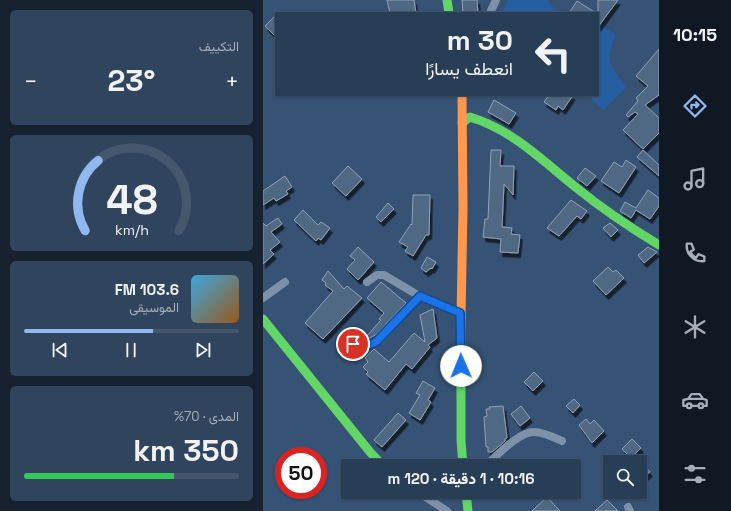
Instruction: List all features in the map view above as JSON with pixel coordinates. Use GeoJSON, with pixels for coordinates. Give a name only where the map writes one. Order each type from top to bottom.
{"type":"FeatureCollection","features":[{"type":"Feature","properties":{"kind":"street"},"geometry":{"type":"LineString","coordinates":[[447,0],[449,12]]}},
{"type":"Feature","properties":{"kind":"street"},"geometry":{"type":"LineString","coordinates":[[490,12],[496,0]]}},
{"type":"Feature","properties":{"kind":"street"},"geometry":{"type":"LineString","coordinates":[[461,96],[463,208],[460,313],[462,459]]}},
{"type":"Feature","properties":{"kind":"street"},"geometry":{"type":"LineString","coordinates":[[462,123],[470,117],[476,118],[507,133],[583,193],[613,215],[659,245]]}},
{"type":"Feature","properties":{"kind":"street"},"geometry":{"type":"LineString","coordinates":[[367,282],[377,275],[384,274],[420,296],[460,313]]}},
{"type":"Feature","properties":{"kind":"street"},"geometry":{"type":"LineString","coordinates":[[263,298],[285,282]]}},
{"type":"Feature","properties":{"kind":"street"},"geometry":{"type":"LineString","coordinates":[[346,340],[359,346],[375,343],[420,296]]}},
{"type":"Feature","properties":{"kind":"street"},"geometry":{"type":"LineString","coordinates":[[263,319],[375,459]]}},
{"type":"Feature","properties":{"kind":"street"},"geometry":{"type":"LineString","coordinates":[[493,459],[515,440],[526,434],[539,432],[562,440]]}},
{"type":"Feature","properties":{"kind":"street"},"geometry":{"type":"LineString","coordinates":[[429,499],[447,511]]}},
{"type":"Feature","properties":{"kind":"street"},"geometry":{"type":"LineString","coordinates":[[467,499],[468,511]]}},
{"type":"Feature","properties":{"kind":"shaded area"},"geometry":{"type":"Polygon","coordinates":[[[508,0],[549,0],[548,2],[558,12],[502,12],[508,0]]]}},
{"type":"Feature","properties":{"kind":"shaded area"},"geometry":{"type":"Polygon","coordinates":[[[599,24],[616,35],[610,51],[611,63],[616,74],[626,87],[603,110],[589,96],[599,96],[599,24]]]}},
{"type":"Feature","properties":{"kind":"building"},"geometry":{"type":"Polygon","coordinates":[[[387,0],[414,0],[416,12],[390,12],[387,0]]]}},
{"type":"Feature","properties":{"kind":"building"},"geometry":{"type":"Polygon","coordinates":[[[462,0],[477,0],[478,12],[463,12],[462,0]]]}},
{"type":"Feature","properties":{"kind":"building"},"geometry":{"type":"Polygon","coordinates":[[[598,0],[618,0],[599,26],[598,0]]]}},
{"type":"Feature","properties":{"kind":"building"},"geometry":{"type":"Polygon","coordinates":[[[577,1],[594,12],[570,12],[577,1]]]}},
{"type":"Feature","properties":{"kind":"building"},"geometry":{"type":"Polygon","coordinates":[[[275,16],[275,36],[265,26],[275,16]]]}},
{"type":"Feature","properties":{"kind":"building"},"geometry":{"type":"Polygon","coordinates":[[[659,49],[659,95],[645,105],[659,118],[659,133],[643,149],[623,130],[638,114],[635,112],[628,117],[626,115],[638,101],[636,98],[648,86],[636,76],[659,49]]]}},
{"type":"Feature","properties":{"kind":"building"},"geometry":{"type":"Polygon","coordinates":[[[548,96],[572,96],[563,110],[558,106],[556,110],[544,102],[548,96]]]}},
{"type":"Feature","properties":{"kind":"building"},"geometry":{"type":"Polygon","coordinates":[[[494,100],[516,113],[509,124],[488,112],[494,100]]]}},
{"type":"Feature","properties":{"kind":"building"},"geometry":{"type":"Polygon","coordinates":[[[491,150],[501,150],[500,166],[514,166],[513,195],[504,184],[502,227],[512,228],[511,234],[520,235],[518,253],[500,252],[501,239],[483,237],[485,219],[488,219],[491,150]]]}},
{"type":"Feature","properties":{"kind":"building"},"geometry":{"type":"Polygon","coordinates":[[[643,150],[659,165],[659,176],[637,157],[643,150]]]}},
{"type":"Feature","properties":{"kind":"building"},"geometry":{"type":"Polygon","coordinates":[[[626,160],[636,167],[619,193],[601,181],[614,162],[622,167],[626,160]]]}},
{"type":"Feature","properties":{"kind":"building"},"geometry":{"type":"Polygon","coordinates":[[[348,166],[362,179],[346,196],[332,183],[348,166]]]}},
{"type":"Feature","properties":{"kind":"building"},"geometry":{"type":"Polygon","coordinates":[[[585,168],[596,176],[587,186],[577,178],[585,168]]]}},
{"type":"Feature","properties":{"kind":"building"},"geometry":{"type":"Polygon","coordinates":[[[285,176],[292,187],[286,191],[288,194],[276,201],[274,198],[263,205],[263,191],[285,176]]]}},
{"type":"Feature","properties":{"kind":"building"},"geometry":{"type":"Polygon","coordinates":[[[648,190],[659,198],[659,206],[650,219],[636,210],[631,218],[620,211],[625,202],[636,208],[648,190]]]}},
{"type":"Feature","properties":{"kind":"building"},"geometry":{"type":"Polygon","coordinates":[[[413,195],[430,195],[429,235],[426,235],[413,256],[405,251],[408,247],[399,242],[411,224],[412,225],[413,195]]]}},
{"type":"Feature","properties":{"kind":"building"},"geometry":{"type":"Polygon","coordinates":[[[571,200],[587,211],[581,219],[577,216],[559,236],[547,228],[571,200]]]}},
{"type":"Feature","properties":{"kind":"building"},"geometry":{"type":"Polygon","coordinates":[[[388,203],[394,209],[381,222],[376,217],[388,203]]]}},
{"type":"Feature","properties":{"kind":"building"},"geometry":{"type":"Polygon","coordinates":[[[303,210],[318,225],[321,222],[330,228],[321,240],[318,238],[316,241],[294,220],[303,210]]]}},
{"type":"Feature","properties":{"kind":"building"},"geometry":{"type":"Polygon","coordinates":[[[278,218],[282,224],[271,232],[280,242],[270,250],[274,254],[263,264],[263,223],[266,226],[278,218]]]}},
{"type":"Feature","properties":{"kind":"building"},"geometry":{"type":"Polygon","coordinates":[[[610,223],[618,230],[611,237],[603,228],[610,223]]]}},
{"type":"Feature","properties":{"kind":"building"},"geometry":{"type":"Polygon","coordinates":[[[358,247],[374,262],[358,280],[347,269],[355,260],[350,256],[358,247]]]}},
{"type":"Feature","properties":{"kind":"building"},"geometry":{"type":"Polygon","coordinates":[[[648,247],[657,252],[644,263],[638,255],[648,247]]]}},
{"type":"Feature","properties":{"kind":"building"},"geometry":{"type":"Polygon","coordinates":[[[427,257],[436,262],[432,269],[431,268],[426,272],[421,268],[427,257]]]}},
{"type":"Feature","properties":{"kind":"building"},"geometry":{"type":"Polygon","coordinates":[[[608,267],[613,272],[616,270],[624,278],[606,295],[593,281],[608,267]]]}},
{"type":"Feature","properties":{"kind":"building"},"geometry":{"type":"Polygon","coordinates":[[[328,271],[344,289],[347,286],[362,298],[323,339],[305,323],[333,291],[325,285],[326,283],[322,280],[328,271]]]}},
{"type":"Feature","properties":{"kind":"building"},"geometry":{"type":"Polygon","coordinates":[[[381,282],[406,303],[377,334],[368,339],[366,337],[381,320],[379,319],[384,313],[367,298],[381,282]]]}},
{"type":"Feature","properties":{"kind":"building"},"geometry":{"type":"Polygon","coordinates":[[[433,309],[437,338],[428,345],[430,347],[412,369],[406,364],[385,390],[366,374],[368,372],[363,367],[368,362],[365,358],[374,349],[389,362],[414,333],[425,342],[420,315],[433,309]]]}},
{"type":"Feature","properties":{"kind":"building"},"geometry":{"type":"Polygon","coordinates":[[[534,372],[543,381],[533,391],[524,382],[534,372]]]}},
{"type":"Feature","properties":{"kind":"building"},"geometry":{"type":"Polygon","coordinates":[[[423,381],[435,388],[428,400],[431,402],[420,420],[409,413],[420,395],[416,393],[423,381]]]}},
{"type":"Feature","properties":{"kind":"building"},"geometry":{"type":"Polygon","coordinates":[[[574,399],[580,405],[573,413],[566,406],[574,399]]]}},
{"type":"Feature","properties":{"kind":"building"},"geometry":{"type":"Polygon","coordinates":[[[503,406],[507,438],[492,452],[488,452],[488,447],[486,447],[484,417],[487,416],[486,409],[490,409],[489,407],[503,406]]]}},
{"type":"Feature","properties":{"kind":"building"},"geometry":{"type":"Polygon","coordinates":[[[521,406],[530,418],[520,426],[511,414],[521,406]]]}},
{"type":"Feature","properties":{"kind":"building"},"geometry":{"type":"Polygon","coordinates":[[[398,413],[406,420],[382,447],[374,440],[398,413]]]}},
{"type":"Feature","properties":{"kind":"building"},"geometry":{"type":"Polygon","coordinates":[[[586,419],[590,424],[594,420],[604,431],[592,443],[579,425],[586,419]]]}},
{"type":"Feature","properties":{"kind":"building"},"geometry":{"type":"Polygon","coordinates":[[[632,439],[641,448],[634,455],[628,455],[622,449],[632,439]]]}},
{"type":"Feature","properties":{"kind":"building"},"geometry":{"type":"Polygon","coordinates":[[[545,499],[549,499],[560,511],[532,511],[545,499]]]}},
{"type":"Feature","properties":{"kind":"building"},"geometry":{"type":"Polygon","coordinates":[[[607,500],[618,511],[595,511],[607,500]]]}},
{"type":"Feature","properties":{"kind":"traffic: fast"},"geometry":{"type":"LineString","coordinates":[[447,0],[449,12]]}},
{"type":"Feature","properties":{"kind":"traffic: fast"},"geometry":{"type":"LineString","coordinates":[[462,123],[470,117],[486,123],[514,138],[598,204],[659,245]]}},
{"type":"Feature","properties":{"kind":"traffic: fast"},"geometry":{"type":"LineString","coordinates":[[461,318],[461,440],[462,459]]}},
{"type":"Feature","properties":{"kind":"traffic: fast"},"geometry":{"type":"LineString","coordinates":[[263,319],[376,459]]}},
{"type":"Feature","properties":{"kind":"traffic: fast"},"geometry":{"type":"LineString","coordinates":[[467,499],[468,511]]}},
{"type":"Feature","properties":{"kind":"traffic: slow"},"geometry":{"type":"LineString","coordinates":[[461,318],[463,208],[462,96]]}},
{"type":"Feature","properties":{"kind":"route"},"geometry":{"type":"LineString","coordinates":[[353,344],[359,346],[372,345],[381,338],[420,296],[460,313],[461,366]]}}]}
